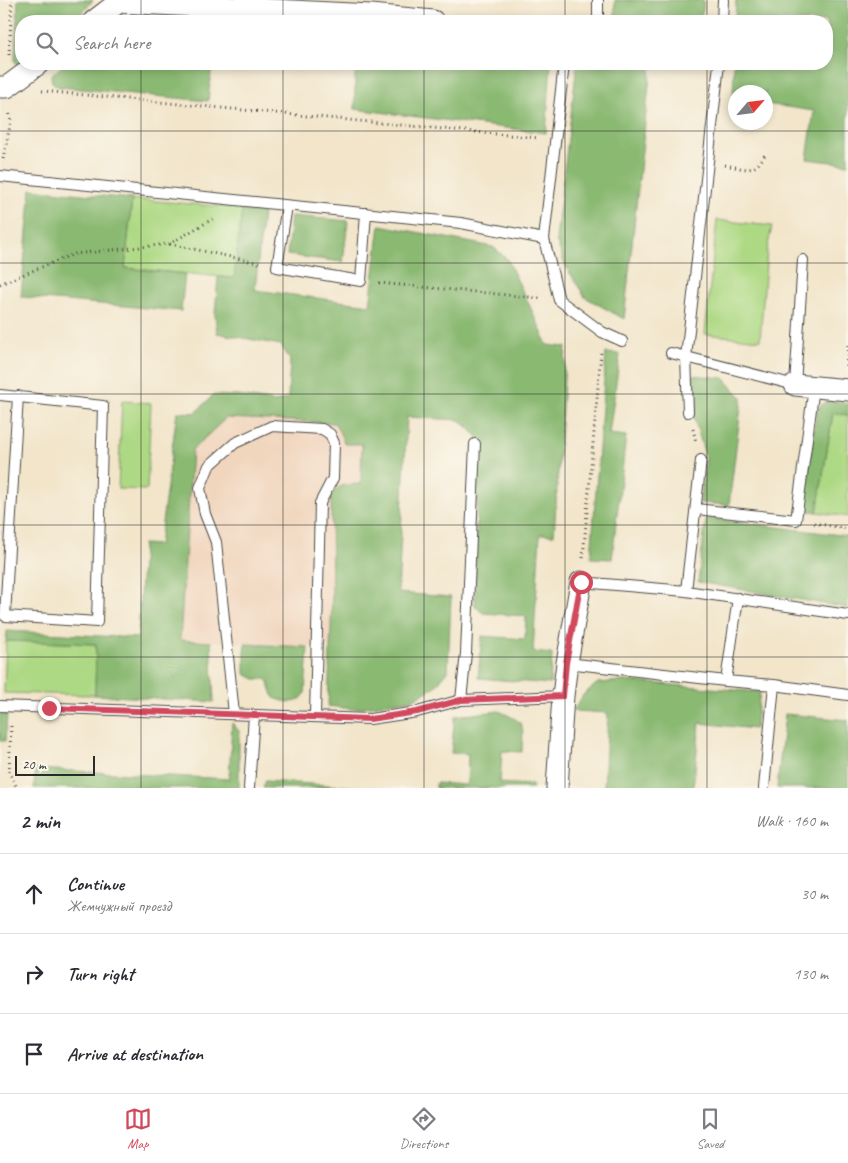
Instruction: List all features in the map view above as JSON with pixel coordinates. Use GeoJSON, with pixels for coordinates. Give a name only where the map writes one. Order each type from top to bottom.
{"type":"FeatureCollection","features":[{"type":"Feature","properties":{"kind":"street"},"geometry":{"type":"LineString","coordinates":[[102,15],[120,1],[372,11],[396,15]]}},
{"type":"Feature","properties":{"kind":"street"},"geometry":{"type":"LineString","coordinates":[[3,87],[29,70]]}},
{"type":"Feature","properties":{"kind":"street"},"geometry":{"type":"LineString","coordinates":[[805,386],[848,390]]}},
{"type":"Feature","properties":{"kind":"street"},"geometry":{"type":"LineString","coordinates":[[558,788],[566,663],[581,582]]}},
{"type":"Feature","properties":{"kind":"lane"},"geometry":{"type":"LineString","coordinates":[[598,0],[598,15]]}},
{"type":"Feature","properties":{"kind":"lane"},"geometry":{"type":"LineString","coordinates":[[722,15],[723,0]]}},
{"type":"Feature","properties":{"kind":"lane"},"geometry":{"type":"LineString","coordinates":[[563,70],[544,239],[560,300],[602,332],[622,341]]}},
{"type":"Feature","properties":{"kind":"lane"},"geometry":{"type":"LineString","coordinates":[[688,412],[686,357],[718,70]]}},
{"type":"Feature","properties":{"kind":"lane"},"geometry":{"type":"LineString","coordinates":[[0,176],[461,224],[544,239]]}},
{"type":"Feature","properties":{"kind":"lane"},"geometry":{"type":"LineString","coordinates":[[287,206],[277,267],[361,281],[366,213]]}},
{"type":"Feature","properties":{"kind":"lane"},"geometry":{"type":"LineString","coordinates":[[696,509],[796,520],[805,386],[803,260]]}},
{"type":"Feature","properties":{"kind":"lane"},"geometry":{"type":"LineString","coordinates":[[671,353],[805,386]]}},
{"type":"Feature","properties":{"kind":"lane"},"geometry":{"type":"LineString","coordinates":[[0,395],[18,396],[103,406],[97,622],[5,616],[18,396]]}},
{"type":"Feature","properties":{"kind":"lane"},"geometry":{"type":"LineString","coordinates":[[234,714],[216,542],[205,514],[200,488],[209,466],[235,443],[272,426],[322,429],[330,434],[334,443],[333,478],[320,503],[315,716]]}},
{"type":"Feature","properties":{"kind":"lane"},"geometry":{"type":"LineString","coordinates":[[461,700],[466,653],[475,444]]}},
{"type":"Feature","properties":{"kind":"lane"},"geometry":{"type":"LineString","coordinates":[[686,591],[701,460]]}},
{"type":"Feature","properties":{"kind":"lane"},"geometry":{"type":"LineString","coordinates":[[581,582],[686,591],[848,615]]}},
{"type":"Feature","properties":{"kind":"lane"},"geometry":{"type":"LineString","coordinates":[[726,681],[738,598]]}},
{"type":"Feature","properties":{"kind":"lane"},"geometry":{"type":"LineString","coordinates":[[566,663],[774,685],[848,695]]}},
{"type":"Feature","properties":{"kind":"lane"},"geometry":{"type":"LineString","coordinates":[[764,788],[774,685]]}},
{"type":"Feature","properties":{"kind":"lane"},"geometry":{"type":"LineString","coordinates":[[0,706],[370,719],[417,712],[461,700],[563,696]]}},
{"type":"Feature","properties":{"kind":"lane"},"geometry":{"type":"LineString","coordinates":[[249,788],[254,715]]}},
{"type":"Feature","properties":{"kind":"path"},"geometry":{"type":"LineString","coordinates":[[3,87],[556,140]]}},
{"type":"Feature","properties":{"kind":"path"},"geometry":{"type":"LineString","coordinates":[[707,162],[749,169],[760,165],[766,153]]}},
{"type":"Feature","properties":{"kind":"path"},"geometry":{"type":"LineString","coordinates":[[169,244],[244,201]]}},
{"type":"Feature","properties":{"kind":"path"},"geometry":{"type":"LineString","coordinates":[[0,284],[74,254],[169,244],[277,267]]}},
{"type":"Feature","properties":{"kind":"path"},"geometry":{"type":"LineString","coordinates":[[361,281],[560,300]]}},
{"type":"Feature","properties":{"kind":"path"},"geometry":{"type":"LineString","coordinates":[[581,582],[602,332]]}},
{"type":"Feature","properties":{"kind":"path"},"geometry":{"type":"LineString","coordinates":[[688,412],[701,460]]}},
{"type":"Feature","properties":{"kind":"path"},"geometry":{"type":"LineString","coordinates":[[796,520],[848,529]]}},
{"type":"Feature","properties":{"kind":"path"},"geometry":{"type":"LineString","coordinates":[[12,706],[9,772],[16,788]]}},
{"type":"Feature","properties":{"kind":"shaded area"},"geometry":{"type":"Polygon","coordinates":[[[382,331],[376,644],[336,648],[138,638],[143,544],[159,545],[177,412],[294,417],[382,331]]]}},
{"type":"Feature","properties":{"kind":"green space"},"geometry":{"type":"Polygon","coordinates":[[[18,0],[93,0],[80,15],[17,15],[18,0]]]}},
{"type":"Feature","properties":{"kind":"green space"},"geometry":{"type":"Polygon","coordinates":[[[615,0],[703,0],[701,15],[615,15],[615,0]]]}},
{"type":"Feature","properties":{"kind":"green space"},"geometry":{"type":"Polygon","coordinates":[[[736,0],[848,0],[848,164],[807,159],[814,111],[773,105],[773,85],[733,85],[734,70],[833,70],[833,15],[735,15],[736,0]]]}},
{"type":"Feature","properties":{"kind":"green space"},"geometry":{"type":"Polygon","coordinates":[[[57,70],[211,70],[208,101],[60,87],[53,83],[51,75],[57,70]]]}},
{"type":"Feature","properties":{"kind":"green space"},"geometry":{"type":"Polygon","coordinates":[[[355,70],[551,70],[546,133],[355,109],[355,70]]]}},
{"type":"Feature","properties":{"kind":"green space"},"geometry":{"type":"Polygon","coordinates":[[[576,70],[651,70],[624,319],[585,297],[565,265],[556,239],[576,70]]]}},
{"type":"Feature","properties":{"kind":"green space"},"geometry":{"type":"Polygon","coordinates":[[[31,189],[132,199],[125,268],[185,274],[181,311],[21,297],[31,189]]]}},
{"type":"Feature","properties":{"kind":"green space"},"geometry":{"type":"Polygon","coordinates":[[[132,199],[252,209],[246,279],[125,268],[132,199]]]}},
{"type":"Feature","properties":{"kind":"green space"},"geometry":{"type":"Polygon","coordinates":[[[242,209],[263,213],[255,290],[370,305],[380,225],[493,247],[507,259],[547,345],[566,347],[554,535],[540,534],[533,652],[552,654],[550,684],[478,678],[482,636],[525,639],[526,616],[483,613],[475,606],[479,438],[460,420],[407,417],[398,593],[451,597],[448,670],[436,686],[414,699],[353,709],[328,706],[332,598],[331,493],[343,485],[361,484],[362,444],[345,444],[335,423],[226,418],[192,450],[180,640],[211,642],[214,702],[95,695],[96,644],[6,641],[7,631],[138,638],[143,544],[159,545],[177,412],[195,413],[213,395],[239,396],[276,402],[288,398],[290,360],[281,345],[217,333],[215,315],[218,277],[234,278],[242,209]]]}},
{"type":"Feature","properties":{"kind":"green space"},"geometry":{"type":"Polygon","coordinates":[[[291,216],[348,221],[343,262],[287,255],[291,216]]]}},
{"type":"Feature","properties":{"kind":"green space"},"geometry":{"type":"Polygon","coordinates":[[[717,220],[772,226],[767,250],[760,340],[705,334],[717,220]]]}},
{"type":"Feature","properties":{"kind":"green space"},"geometry":{"type":"Polygon","coordinates":[[[606,353],[620,354],[609,434],[626,436],[612,559],[591,558],[606,353]]]}},
{"type":"Feature","properties":{"kind":"green space"},"geometry":{"type":"Polygon","coordinates":[[[693,375],[724,378],[742,398],[729,505],[700,503],[706,459],[692,410],[693,375]]]}},
{"type":"Feature","properties":{"kind":"green space"},"geometry":{"type":"Polygon","coordinates":[[[122,401],[151,403],[147,490],[118,489],[122,401]]]}},
{"type":"Feature","properties":{"kind":"green space"},"geometry":{"type":"Polygon","coordinates":[[[827,401],[848,403],[848,415],[833,413],[817,512],[802,510],[817,412],[820,406],[827,401]]]}},
{"type":"Feature","properties":{"kind":"green space"},"geometry":{"type":"Polygon","coordinates":[[[833,413],[848,415],[848,517],[817,512],[833,413]]]}},
{"type":"Feature","properties":{"kind":"green space"},"geometry":{"type":"Polygon","coordinates":[[[706,518],[848,536],[848,608],[698,582],[706,518]]]}},
{"type":"Feature","properties":{"kind":"green space"},"geometry":{"type":"Polygon","coordinates":[[[6,641],[96,644],[95,695],[4,693],[6,641]]]}},
{"type":"Feature","properties":{"kind":"green space"},"geometry":{"type":"Polygon","coordinates":[[[245,644],[308,647],[305,693],[302,697],[291,702],[274,698],[268,681],[265,679],[255,679],[245,674],[245,644]]]}},
{"type":"Feature","properties":{"kind":"green space"},"geometry":{"type":"Polygon","coordinates":[[[624,681],[760,692],[755,729],[700,723],[693,788],[604,788],[608,713],[573,711],[584,694],[598,683],[624,681]]]}},
{"type":"Feature","properties":{"kind":"green space"},"geometry":{"type":"Polygon","coordinates":[[[499,711],[519,722],[523,729],[522,752],[502,751],[500,783],[532,785],[533,788],[436,788],[436,783],[467,785],[468,754],[451,753],[455,716],[499,711]]]}},
{"type":"Feature","properties":{"kind":"green space"},"geometry":{"type":"Polygon","coordinates":[[[0,714],[7,714],[5,741],[0,741],[0,714]]]}},
{"type":"Feature","properties":{"kind":"green space"},"geometry":{"type":"Polygon","coordinates":[[[785,714],[848,720],[848,788],[777,788],[785,714]]]}},
{"type":"Feature","properties":{"kind":"green space"},"geometry":{"type":"Polygon","coordinates":[[[232,723],[239,731],[239,788],[34,788],[35,769],[229,779],[232,723]]]}},
{"type":"Feature","properties":{"kind":"green space"},"geometry":{"type":"Polygon","coordinates":[[[265,781],[372,788],[263,788],[265,781]]]}},
{"type":"Feature","properties":{"kind":"route"},"geometry":{"type":"LineString","coordinates":[[49,708],[370,719],[417,712],[461,700],[563,696],[566,663],[581,582]]}}]}
